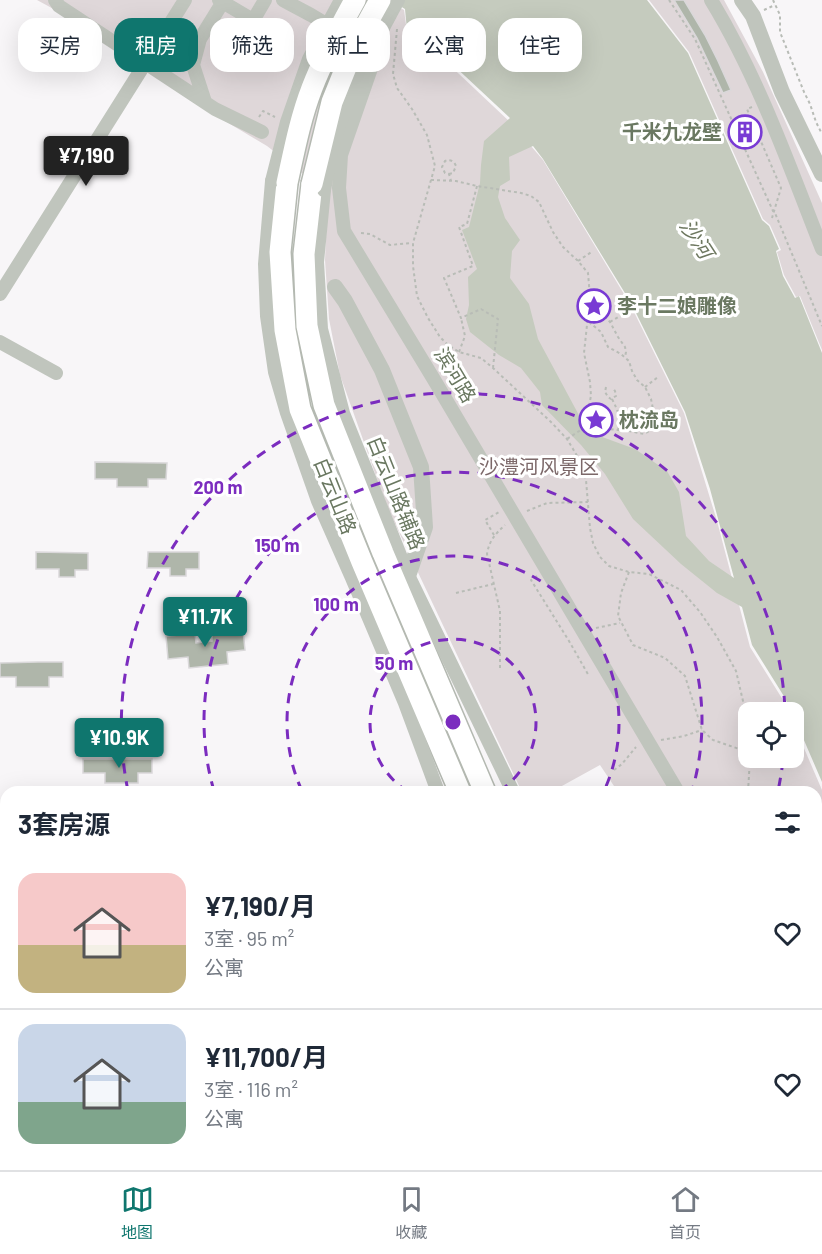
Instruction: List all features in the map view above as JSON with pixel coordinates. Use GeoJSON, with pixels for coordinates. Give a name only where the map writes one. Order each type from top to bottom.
{"type":"FeatureCollection","features":[{"type":"Feature","properties":{"kind":"highway","name":"白云山路"},"geometry":{"type":"LineString","coordinates":[[355,0],[330,45],[279,182],[280,252],[285,330],[300,409],[457,786]]}},
{"type":"Feature","properties":{"kind":"highway","name":"白云山路"},"geometry":{"type":"LineString","coordinates":[[380,0],[355,45],[332,102],[304,254],[307,326],[324,405],[401,596],[482,786]]}},
{"type":"Feature","properties":{"kind":"street"},"geometry":{"type":"LineString","coordinates":[[174,18],[185,0]]}},
{"type":"Feature","properties":{"kind":"street"},"geometry":{"type":"LineString","coordinates":[[254,18],[265,0]]}},
{"type":"Feature","properties":{"kind":"street","name":"滨河路"},"geometry":{"type":"LineString","coordinates":[[283,0],[376,54],[340,155],[339,189],[344,231],[434,378],[674,786]]}},
{"type":"Feature","properties":{"kind":"street"},"geometry":{"type":"LineString","coordinates":[[341,0],[309,59],[287,122],[265,264],[267,316],[275,372],[318,501],[405,703],[435,786]]}},
{"type":"Feature","properties":{"kind":"street","name":"白云山路辅路"},"geometry":{"type":"LineString","coordinates":[[398,0],[368,56],[344,112],[318,187],[317,262],[321,329],[343,413],[408,575],[510,786]]}},
{"type":"Feature","properties":{"kind":"street"},"geometry":{"type":"LineString","coordinates":[[711,0],[730,30],[822,249]]}},
{"type":"Feature","properties":{"kind":"street"},"geometry":{"type":"LineString","coordinates":[[742,0],[753,16],[782,92],[820,166]]}},
{"type":"Feature","properties":{"kind":"street"},"geometry":{"type":"LineString","coordinates":[[205,102],[192,65],[200,39],[222,1],[250,18]]}},
{"type":"Feature","properties":{"kind":"street"},"geometry":{"type":"LineString","coordinates":[[54,2],[114,42]]}},
{"type":"Feature","properties":{"kind":"street"},"geometry":{"type":"LineString","coordinates":[[0,294],[140,72]]}},
{"type":"Feature","properties":{"kind":"street"},"geometry":{"type":"LineString","coordinates":[[160,72],[215,109],[257,130]]}},
{"type":"Feature","properties":{"kind":"street"},"geometry":{"type":"LineString","coordinates":[[334,287],[345,301],[382,370],[420,467],[425,527],[401,596]]}},
{"type":"Feature","properties":{"kind":"street"},"geometry":{"type":"LineString","coordinates":[[0,342],[56,373]]}},
{"type":"Feature","properties":{"kind":"path"},"geometry":{"type":"LineString","coordinates":[[669,0],[695,39],[776,213],[822,326]]}},
{"type":"Feature","properties":{"kind":"path"},"geometry":{"type":"LineString","coordinates":[[773,0],[780,15],[780,32],[822,134]]}},
{"type":"Feature","properties":{"kind":"path"},"geometry":{"type":"LineString","coordinates":[[398,27],[393,74],[397,88],[427,135],[435,166],[413,243],[417,296],[428,318],[440,337],[459,352],[481,358],[569,438],[586,480],[593,543],[600,557],[609,566],[629,572],[649,574],[681,590],[717,637],[736,671],[743,702]]}},
{"type":"Feature","properties":{"kind":"path"},"geometry":{"type":"LineString","coordinates":[[747,109],[781,188],[772,218]]}},
{"type":"Feature","properties":{"kind":"path"},"geometry":{"type":"LineString","coordinates":[[257,130],[263,111],[287,122]]}},
{"type":"Feature","properties":{"kind":"path"},"geometry":{"type":"LineString","coordinates":[[435,166],[442,165],[447,160],[454,162],[456,169],[449,174],[443,172],[442,165]]}},
{"type":"Feature","properties":{"kind":"path"},"geometry":{"type":"LineString","coordinates":[[449,174],[451,181]]}},
{"type":"Feature","properties":{"kind":"path"},"geometry":{"type":"LineString","coordinates":[[430,180],[456,181],[521,193],[539,202],[563,247],[588,273],[590,297],[584,353],[591,396],[588,410],[593,422],[607,429],[644,434],[653,429],[655,419],[651,399],[645,387],[637,380],[629,361],[608,347],[601,332],[588,321]]}},
{"type":"Feature","properties":{"kind":"path"},"geometry":{"type":"LineString","coordinates":[[434,378],[459,352],[465,336],[461,318],[444,278],[473,266],[459,227],[467,224],[477,186]]}},
{"type":"Feature","properties":{"kind":"path"},"geometry":{"type":"LineString","coordinates":[[344,231],[370,234],[390,245],[413,243]]}},
{"type":"Feature","properties":{"kind":"path"},"geometry":{"type":"LineString","coordinates":[[578,261],[593,251]]}},
{"type":"Feature","properties":{"kind":"path"},"geometry":{"type":"LineString","coordinates":[[589,308],[603,314],[610,322],[625,347],[627,352],[625,357]]}},
{"type":"Feature","properties":{"kind":"path"},"geometry":{"type":"LineString","coordinates":[[461,318],[481,309],[498,319],[493,368]]}},
{"type":"Feature","properties":{"kind":"path"},"geometry":{"type":"LineString","coordinates":[[610,322],[625,314]]}},
{"type":"Feature","properties":{"kind":"path"},"geometry":{"type":"LineString","coordinates":[[645,387],[658,377]]}},
{"type":"Feature","properties":{"kind":"path"},"geometry":{"type":"LineString","coordinates":[[606,387],[605,392],[612,399],[617,410],[620,421],[618,430]]}},
{"type":"Feature","properties":{"kind":"path"},"geometry":{"type":"LineString","coordinates":[[612,399],[616,396],[613,388]]}},
{"type":"Feature","properties":{"kind":"path"},"geometry":{"type":"LineString","coordinates":[[569,438],[593,422]]}},
{"type":"Feature","properties":{"kind":"path"},"geometry":{"type":"LineString","coordinates":[[494,535],[485,520],[547,503],[588,502]]}},
{"type":"Feature","properties":{"kind":"path"},"geometry":{"type":"LineString","coordinates":[[500,668],[500,611],[487,554],[488,545],[512,511]]}},
{"type":"Feature","properties":{"kind":"path"},"geometry":{"type":"LineString","coordinates":[[547,571],[531,580],[570,641],[589,676]]}},
{"type":"Feature","properties":{"kind":"path"},"geometry":{"type":"LineString","coordinates":[[629,572],[621,593],[618,615],[633,645],[664,658],[685,676],[702,730],[713,741],[738,749]]}},
{"type":"Feature","properties":{"kind":"path"},"geometry":{"type":"LineString","coordinates":[[456,593],[493,584]]}},
{"type":"Feature","properties":{"kind":"path"},"geometry":{"type":"LineString","coordinates":[[748,786],[749,768]]}},
{"type":"Feature","properties":{"kind":"green space","name":"沙澧河风景区"},"geometry":{"type":"Polygon","coordinates":[[[37,0],[387,0],[404,10],[402,72],[457,72],[512,124],[543,160],[630,304],[684,413],[717,521],[750,647],[784,702],[738,702],[738,768],[804,768],[804,748],[820,786],[614,786],[600,765],[562,786],[519,786],[387,507],[340,375],[329,319],[325,260],[328,193],[267,146],[150,72],[198,72],[198,18],[114,18],[114,48],[102,40],[102,18],[68,18],[37,0]]]}},
{"type":"Feature","properties":{"kind":"green space"},"geometry":{"type":"Polygon","coordinates":[[[649,0],[724,0],[763,72],[822,203],[822,350],[800,296],[796,297],[784,275],[777,252],[781,250],[770,225],[763,219],[689,52],[649,0]]]}},
{"type":"Feature","properties":{"kind":"water","name":"沙河"},"geometry":{"type":"Polygon","coordinates":[[[390,0],[647,0],[688,53],[762,220],[769,226],[779,249],[776,251],[783,276],[795,298],[799,296],[822,353],[822,782],[804,740],[804,702],[787,702],[752,645],[742,607],[717,593],[681,564],[633,519],[605,474],[581,445],[542,405],[540,392],[521,368],[499,355],[470,332],[466,319],[469,305],[468,277],[477,269],[462,230],[469,227],[480,183],[484,141],[510,118],[461,72],[486,72],[486,18],[406,18],[405,9],[390,0]],[[533,146],[509,157],[510,180],[500,186],[498,197],[505,218],[520,240],[512,251],[510,278],[529,304],[538,339],[581,419],[594,434],[635,449],[667,471],[679,492],[686,536],[709,561],[734,578],[710,489],[685,412],[631,303],[533,146]]]}},
{"type":"Feature","properties":{"kind":"building"},"geometry":{"type":"Polygon","coordinates":[[[674,0],[684,0],[705,35],[731,90],[723,93],[697,38],[674,0]]]}},
{"type":"Feature","properties":{"kind":"building"},"geometry":{"type":"Polygon","coordinates":[[[95,462],[167,463],[166,479],[148,479],[148,487],[117,487],[117,479],[95,479],[95,462]]]}},
{"type":"Feature","properties":{"kind":"building"},"geometry":{"type":"Polygon","coordinates":[[[36,552],[88,553],[88,570],[75,570],[75,577],[59,577],[59,569],[36,569],[36,552]]]}},
{"type":"Feature","properties":{"kind":"building"},"geometry":{"type":"Polygon","coordinates":[[[148,552],[199,552],[199,569],[186,569],[186,576],[170,576],[170,568],[147,568],[148,552]]]}},
{"type":"Feature","properties":{"kind":"building"},"geometry":{"type":"Polygon","coordinates":[[[243,630],[245,650],[227,652],[228,664],[189,668],[188,657],[168,659],[166,636],[195,634],[196,643],[212,641],[212,633],[243,630]]]}},
{"type":"Feature","properties":{"kind":"building"},"geometry":{"type":"Polygon","coordinates":[[[63,662],[63,677],[49,677],[49,687],[16,687],[16,677],[0,677],[0,663],[63,662]]]}},
{"type":"Feature","properties":{"kind":"building"},"geometry":{"type":"Polygon","coordinates":[[[83,759],[152,759],[152,773],[138,773],[138,783],[105,783],[105,773],[83,773],[83,759]]]}},
{"type":"Feature","properties":{"kind":"place","name":"千米九龙壁"},"geometry":{"type":"Point","coordinates":[745,132]}},
{"type":"Feature","properties":{"kind":"place","name":"李十二娘雕像"},"geometry":{"type":"Point","coordinates":[594,306]}},
{"type":"Feature","properties":{"kind":"place","name":"枕流岛"},"geometry":{"type":"Point","coordinates":[596,420]}}]}
